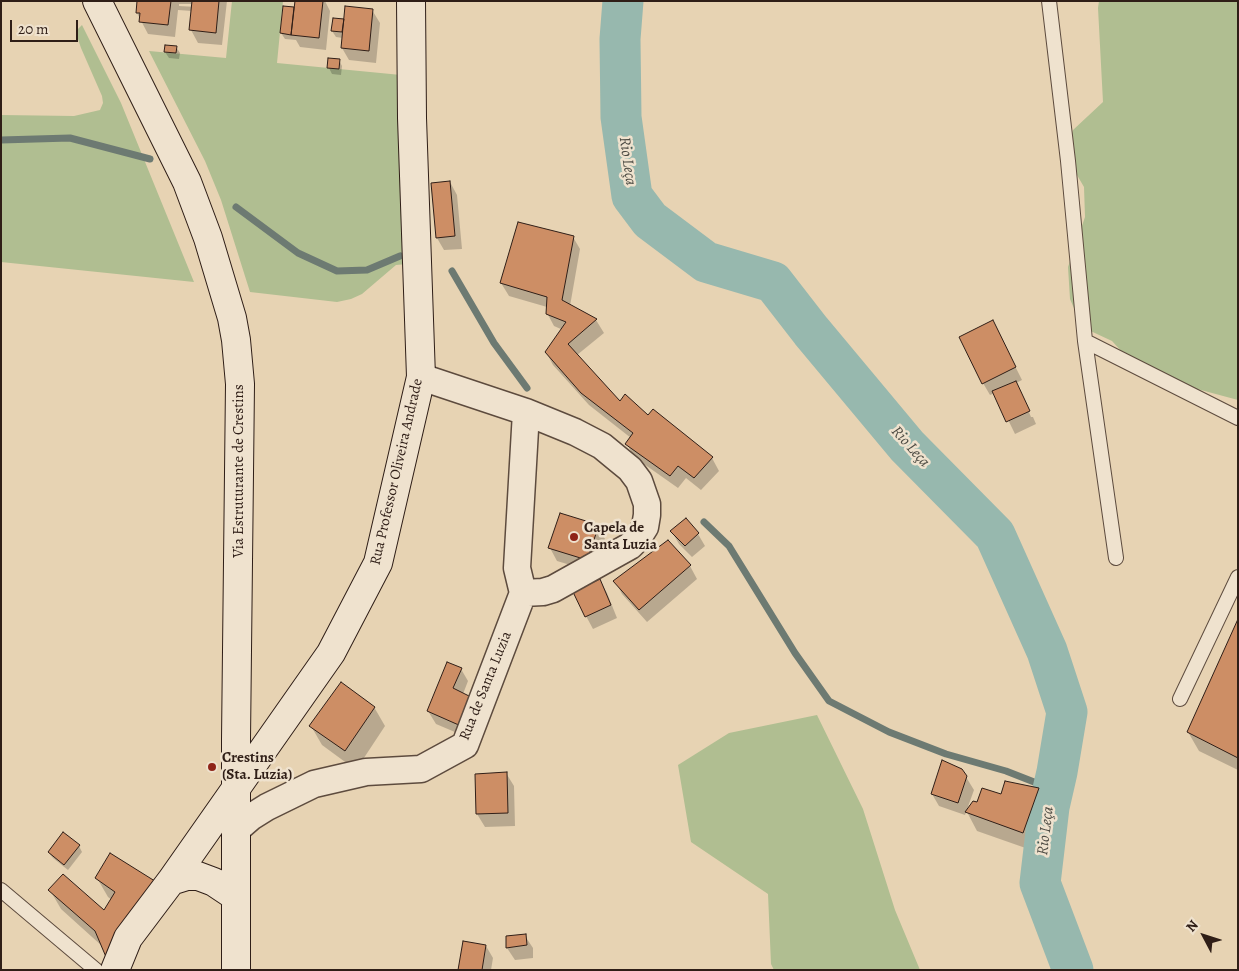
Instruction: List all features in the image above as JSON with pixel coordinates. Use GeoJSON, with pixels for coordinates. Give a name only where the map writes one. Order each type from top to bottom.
{"type":"FeatureCollection","features":[{"type":"Feature","properties":{"kind":"street","name":"Via Estruturante de Crestins"},"geometry":{"type":"LineString","coordinates":[[97,1],[187,182],[211,247],[232,318],[236,340],[240,372],[236,970]]}},
{"type":"Feature","properties":{"kind":"street","name":"Rua Professor Oliveira Andrade"},"geometry":{"type":"LineString","coordinates":[[115,970],[128,938],[171,881],[331,654],[378,563],[421,377],[411,1]]}},
{"type":"Feature","properties":{"kind":"street"},"geometry":{"type":"LineString","coordinates":[[421,377],[526,412],[575,432],[602,446],[630,469],[639,481],[648,504],[647,515],[645,527],[630,546],[554,589],[543,592],[523,593],[517,568],[526,412]]}},
{"type":"Feature","properties":{"kind":"street","name":"Rua de Santa Luzia"},"geometry":{"type":"LineString","coordinates":[[236,830],[266,807],[314,784],[366,772],[420,769],[465,745],[523,593]]}},
{"type":"Feature","properties":{"kind":"street","name":"Rua Professor Oliveira Andrade"},"geometry":{"type":"LineString","coordinates":[[171,881],[236,830]]}},
{"type":"Feature","properties":{"kind":"street"},"geometry":{"type":"LineString","coordinates":[[171,881],[187,876],[198,876],[214,882],[235,896]]}},
{"type":"Feature","properties":{"kind":"lane"},"geometry":{"type":"LineString","coordinates":[[1049,1],[1068,161],[1085,341],[1116,558]]}},
{"type":"Feature","properties":{"kind":"lane"},"geometry":{"type":"LineString","coordinates":[[1085,341],[1238,418]]}},
{"type":"Feature","properties":{"kind":"lane"},"geometry":{"type":"LineString","coordinates":[[1180,699],[1238,577]]}},
{"type":"Feature","properties":{"kind":"lane"},"geometry":{"type":"LineString","coordinates":[[1,890],[96,970]]}},
{"type":"Feature","properties":{"kind":"green space"},"geometry":{"type":"Polygon","coordinates":[[[232,1],[283,1],[277,63],[401,75],[407,264],[396,265],[362,294],[351,299],[337,302],[250,292],[221,200],[205,161],[149,51],[226,58],[232,1]]]}},
{"type":"Feature","properties":{"kind":"green space"},"geometry":{"type":"Polygon","coordinates":[[[1099,1],[1238,1],[1238,400],[1149,376],[1138,369],[1112,341],[1082,327],[1070,299],[1068,267],[1085,217],[1084,187],[1070,163],[1069,144],[1073,130],[1103,102],[1099,1]]]}},
{"type":"Feature","properties":{"kind":"green space"},"geometry":{"type":"Polygon","coordinates":[[[82,25],[121,103],[194,282],[1,262],[1,115],[74,116],[100,110],[103,103],[102,96],[78,39],[78,29],[82,25]]]}},
{"type":"Feature","properties":{"kind":"green space"},"geometry":{"type":"Polygon","coordinates":[[[817,715],[863,809],[895,910],[920,970],[774,970],[771,964],[768,894],[691,842],[678,765],[729,733],[817,715]]]}},
{"type":"Feature","properties":{"kind":"building"},"geometry":{"type":"Polygon","coordinates":[[[137,1],[171,1],[168,25],[139,22],[140,13],[136,13],[137,1]]]}},
{"type":"Feature","properties":{"kind":"building"},"geometry":{"type":"Polygon","coordinates":[[[192,1],[219,1],[216,33],[189,30],[192,1]]]}},
{"type":"Feature","properties":{"kind":"building"},"geometry":{"type":"Polygon","coordinates":[[[295,1],[323,1],[319,38],[291,35],[295,1]]]}},
{"type":"Feature","properties":{"kind":"building"},"geometry":{"type":"Polygon","coordinates":[[[283,6],[294,7],[291,35],[280,33],[283,6]]]}},
{"type":"Feature","properties":{"kind":"building"},"geometry":{"type":"Polygon","coordinates":[[[345,6],[373,9],[369,51],[341,48],[345,6]]]}},
{"type":"Feature","properties":{"kind":"building"},"geometry":{"type":"Polygon","coordinates":[[[333,18],[344,19],[342,32],[331,31],[333,18]]]}},
{"type":"Feature","properties":{"kind":"building"},"geometry":{"type":"Polygon","coordinates":[[[165,45],[177,46],[176,53],[164,52],[165,45]]]}},
{"type":"Feature","properties":{"kind":"building"},"geometry":{"type":"Polygon","coordinates":[[[328,58],[340,59],[339,69],[327,68],[328,58]]]}},
{"type":"Feature","properties":{"kind":"building"},"geometry":{"type":"Polygon","coordinates":[[[450,181],[455,236],[436,238],[431,183],[450,181]]]}},
{"type":"Feature","properties":{"kind":"building"},"geometry":{"type":"Polygon","coordinates":[[[518,222],[574,236],[562,300],[597,319],[568,344],[620,401],[625,394],[648,415],[653,409],[713,457],[694,478],[678,466],[670,476],[625,444],[633,433],[581,393],[545,352],[566,322],[546,314],[547,297],[500,283],[518,222]]]}},
{"type":"Feature","properties":{"kind":"building"},"geometry":{"type":"Polygon","coordinates":[[[993,320],[1016,367],[982,384],[959,337],[993,320]]]}},
{"type":"Feature","properties":{"kind":"building"},"geometry":{"type":"Polygon","coordinates":[[[1016,381],[1030,411],[1006,422],[992,391],[1016,381]]]}},
{"type":"Feature","properties":{"kind":"building","name":"Capela de Santa Luzia"},"geometry":{"type":"Polygon","coordinates":[[[560,513],[599,525],[587,560],[548,548],[560,513]]]}},
{"type":"Feature","properties":{"kind":"building"},"geometry":{"type":"Polygon","coordinates":[[[686,518],[699,533],[685,546],[670,531],[686,518]]]}},
{"type":"Feature","properties":{"kind":"building"},"geometry":{"type":"Polygon","coordinates":[[[668,540],[691,565],[639,610],[613,581],[668,540]]]}},
{"type":"Feature","properties":{"kind":"building"},"geometry":{"type":"Polygon","coordinates":[[[600,579],[611,605],[585,617],[573,592],[600,579]]]}},
{"type":"Feature","properties":{"kind":"building"},"geometry":{"type":"Polygon","coordinates":[[[1238,619],[1238,758],[1187,732],[1238,619]]]}},
{"type":"Feature","properties":{"kind":"building"},"geometry":{"type":"Polygon","coordinates":[[[447,662],[462,668],[453,688],[473,698],[461,726],[427,711],[447,662]]]}},
{"type":"Feature","properties":{"kind":"building"},"geometry":{"type":"Polygon","coordinates":[[[341,682],[375,707],[345,751],[309,726],[341,682]]]}},
{"type":"Feature","properties":{"kind":"building"},"geometry":{"type":"Polygon","coordinates":[[[942,760],[962,769],[967,776],[958,803],[931,794],[942,760]]]}},
{"type":"Feature","properties":{"kind":"building"},"geometry":{"type":"Polygon","coordinates":[[[507,772],[508,813],[476,814],[475,774],[507,772]]]}},
{"type":"Feature","properties":{"kind":"building"},"geometry":{"type":"Polygon","coordinates":[[[1005,781],[1039,788],[1023,833],[965,812],[973,801],[977,802],[982,788],[1001,794],[1005,781]]]}},
{"type":"Feature","properties":{"kind":"building"},"geometry":{"type":"Polygon","coordinates":[[[63,832],[80,845],[64,865],[48,852],[63,832]]]}},
{"type":"Feature","properties":{"kind":"building"},"geometry":{"type":"Polygon","coordinates":[[[110,853],[158,883],[109,964],[95,931],[48,890],[63,874],[104,910],[115,892],[95,878],[110,853]]]}},
{"type":"Feature","properties":{"kind":"building"},"geometry":{"type":"Polygon","coordinates":[[[526,934],[527,945],[506,948],[506,936],[526,934]]]}},
{"type":"Feature","properties":{"kind":"building"},"geometry":{"type":"Polygon","coordinates":[[[463,941],[486,945],[482,970],[458,970],[463,941]]]}},
{"type":"Feature","properties":{"kind":"waterway","name":"Rio Leça"},"geometry":{"type":"LineString","coordinates":[[623,1],[620,39],[621,117],[632,196],[650,220],[706,262],[773,282],[811,331],[907,446],[995,535],[1047,651],[1067,712],[1049,807],[1040,883],[1073,970]]}},
{"type":"Feature","properties":{"kind":"waterway"},"geometry":{"type":"LineString","coordinates":[[1,140],[70,138],[150,159]]}},
{"type":"Feature","properties":{"kind":"waterway"},"geometry":{"type":"LineString","coordinates":[[236,207],[298,253],[337,271],[367,270],[400,256]]}},
{"type":"Feature","properties":{"kind":"waterway"},"geometry":{"type":"LineString","coordinates":[[452,271],[494,343],[527,388]]}},
{"type":"Feature","properties":{"kind":"waterway"},"geometry":{"type":"LineString","coordinates":[[704,522],[729,546],[795,653],[829,701],[889,732],[946,754],[1006,771],[1052,789]]}},
{"type":"Feature","properties":{"kind":"place","name":"Capela de Santa Luzia"},"geometry":{"type":"Point","coordinates":[574,537]}},
{"type":"Feature","properties":{"kind":"place","name":"Crestins (Sta. Luzia)"},"geometry":{"type":"Point","coordinates":[212,767]}}]}
